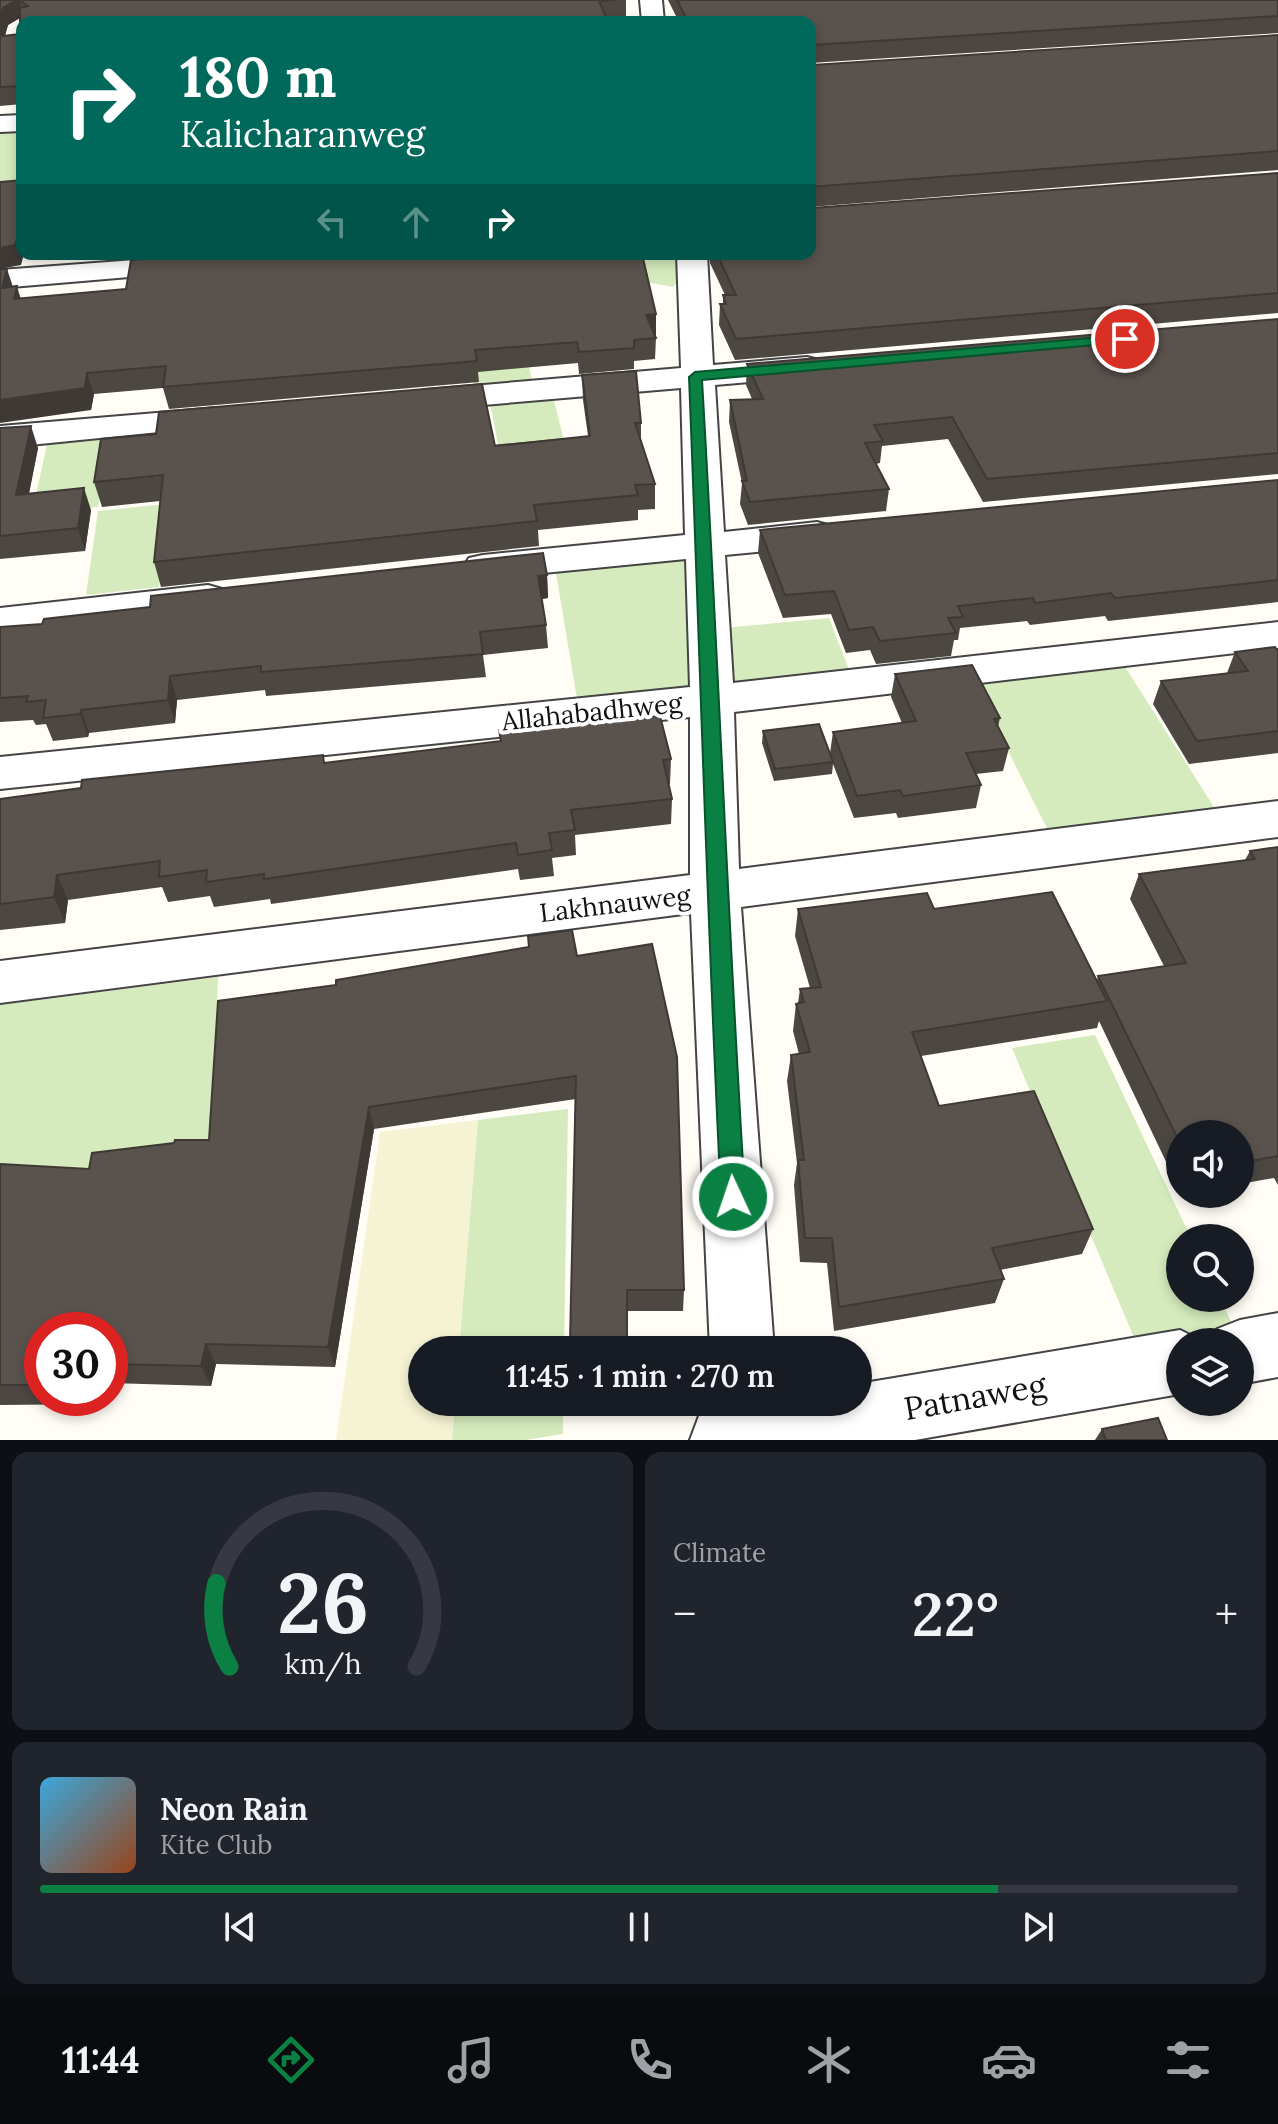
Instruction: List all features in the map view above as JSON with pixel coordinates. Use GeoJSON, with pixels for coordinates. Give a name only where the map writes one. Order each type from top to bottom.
{"type":"FeatureCollection","features":[{"type":"Feature","properties":{"kind":"street"},"geometry":{"type":"LineString","coordinates":[[692,260],[695,377],[712,700],[715,891],[741,1336]]}},
{"type":"Feature","properties":{"kind":"street"},"geometry":{"type":"LineString","coordinates":[[0,279],[223,262]]}},
{"type":"Feature","properties":{"kind":"street"},"geometry":{"type":"LineString","coordinates":[[395,403],[837,364]]}},
{"type":"Feature","properties":{"kind":"street"},"geometry":{"type":"LineString","coordinates":[[0,437],[253,415]]}},
{"type":"Feature","properties":{"kind":"street"},"geometry":{"type":"LineString","coordinates":[[444,572],[844,532]]}},
{"type":"Feature","properties":{"kind":"street"},"geometry":{"type":"LineString","coordinates":[[0,621],[238,594]]}},
{"type":"Feature","properties":{"kind":"street","name":"Allahabadhweg"},"geometry":{"type":"LineString","coordinates":[[0,773],[712,700],[1278,635]]}},
{"type":"Feature","properties":{"kind":"street","name":"Lakhnauweg"},"geometry":{"type":"LineString","coordinates":[[0,982],[1278,819]]}},
{"type":"Feature","properties":{"kind":"street"},"geometry":{"type":"LineString","coordinates":[[1254,1349],[1278,1345]]}},
{"type":"Feature","properties":{"kind":"street","name":"Patnaweg"},"geometry":{"type":"LineString","coordinates":[[740,1430],[1166,1364]]}},
{"type":"Feature","properties":{"kind":"shaded area"},"geometry":{"type":"Polygon","coordinates":[[[478,1120],[460,1336],[408,1336],[408,1416],[454,1416],[452,1440],[336,1440],[380,1132],[478,1120]]]}},
{"type":"Feature","properties":{"kind":"green space"},"geometry":{"type":"Polygon","coordinates":[[[16,127],[16,199],[0,200],[0,128],[16,127]]]}},
{"type":"Feature","properties":{"kind":"green space"},"geometry":{"type":"Polygon","coordinates":[[[601,260],[682,260],[680,279],[673,287],[647,282],[601,260]]]}},
{"type":"Feature","properties":{"kind":"green space"},"geometry":{"type":"Polygon","coordinates":[[[521,329],[533,385],[475,390],[466,333],[521,329]]]}},
{"type":"Feature","properties":{"kind":"green space"},"geometry":{"type":"Polygon","coordinates":[[[553,397],[569,460],[502,466],[490,402],[553,397]]]}},
{"type":"Feature","properties":{"kind":"green space"},"geometry":{"type":"Polygon","coordinates":[[[110,434],[98,507],[32,513],[48,440],[110,434]]]}},
{"type":"Feature","properties":{"kind":"green space"},"geometry":{"type":"Polygon","coordinates":[[[166,504],[159,587],[86,595],[98,511],[166,504]]]}},
{"type":"Feature","properties":{"kind":"green space"},"geometry":{"type":"Polygon","coordinates":[[[690,554],[694,690],[578,705],[554,561],[690,554]]]}},
{"type":"Feature","properties":{"kind":"green space"},"geometry":{"type":"Polygon","coordinates":[[[829,618],[851,675],[738,685],[728,679],[724,628],[829,618]]]}},
{"type":"Feature","properties":{"kind":"green space"},"geometry":{"type":"Polygon","coordinates":[[[1122,662],[1219,815],[1051,836],[972,680],[1122,662]]]}},
{"type":"Feature","properties":{"kind":"green space"},"geometry":{"type":"Polygon","coordinates":[[[218,977],[210,1156],[0,1185],[0,1005],[218,977]]]}},
{"type":"Feature","properties":{"kind":"green space"},"geometry":{"type":"Polygon","coordinates":[[[1095,1035],[1166,1185],[1166,1208],[1177,1208],[1184,1224],[1166,1224],[1166,1312],[1227,1312],[1234,1328],[1166,1328],[1166,1342],[1138,1347],[1012,1048],[1095,1035]]]}},
{"type":"Feature","properties":{"kind":"green space"},"geometry":{"type":"Polygon","coordinates":[[[568,1109],[564,1336],[460,1336],[478,1120],[568,1109]]]}},
{"type":"Feature","properties":{"kind":"green space"},"geometry":{"type":"Polygon","coordinates":[[[454,1416],[563,1416],[563,1434],[525,1440],[452,1440],[454,1416]]]}},
{"type":"Feature","properties":{"kind":"building"},"geometry":{"type":"Polygon","coordinates":[[[0,0],[17,0],[3,8],[0,18],[0,0]]]}},
{"type":"Feature","properties":{"kind":"building"},"geometry":{"type":"Polygon","coordinates":[[[19,0],[615,0],[599,1],[605,16],[20,16],[20,8],[28,6],[19,0]]]}},
{"type":"Feature","properties":{"kind":"building"},"geometry":{"type":"Polygon","coordinates":[[[677,0],[1278,0],[1278,16],[816,45],[816,16],[685,16],[677,0]]]}},
{"type":"Feature","properties":{"kind":"building"},"geometry":{"type":"Polygon","coordinates":[[[0,32],[3,36],[16,34],[16,86],[0,87],[0,32]]]}},
{"type":"Feature","properties":{"kind":"building"},"geometry":{"type":"Polygon","coordinates":[[[1278,35],[1278,151],[816,187],[816,65],[1278,35]]]}},
{"type":"Feature","properties":{"kind":"building"},"geometry":{"type":"Polygon","coordinates":[[[1278,173],[1278,293],[736,339],[720,304],[726,304],[723,295],[736,295],[720,260],[816,260],[816,208],[1278,173]]]}},
{"type":"Feature","properties":{"kind":"building"},"geometry":{"type":"Polygon","coordinates":[[[16,181],[16,242],[15,245],[0,248],[0,182],[16,181]]]}},
{"type":"Feature","properties":{"kind":"building"},"geometry":{"type":"Polygon","coordinates":[[[131,260],[643,260],[656,314],[646,315],[656,338],[634,340],[634,348],[579,352],[577,342],[475,350],[477,361],[163,387],[166,366],[87,373],[85,388],[0,400],[0,269],[7,269],[2,288],[17,286],[14,299],[126,289],[131,260]]]}},
{"type":"Feature","properties":{"kind":"building"},"geometry":{"type":"Polygon","coordinates":[[[1278,319],[1278,453],[987,479],[952,417],[874,425],[883,441],[865,443],[889,489],[750,502],[742,481],[747,481],[730,400],[763,399],[747,364],[1278,319]]]}},
{"type":"Feature","properties":{"kind":"building"},"geometry":{"type":"Polygon","coordinates":[[[636,371],[641,423],[635,423],[655,484],[635,485],[638,495],[534,505],[537,521],[154,562],[163,475],[94,482],[101,439],[156,434],[159,412],[482,384],[495,446],[590,436],[582,375],[636,371]]]}},
{"type":"Feature","properties":{"kind":"building"},"geometry":{"type":"Polygon","coordinates":[[[31,426],[16,495],[84,488],[78,528],[0,536],[0,428],[31,426]]]}},
{"type":"Feature","properties":{"kind":"building"},"geometry":{"type":"Polygon","coordinates":[[[1278,480],[1278,580],[1115,598],[1111,593],[1035,603],[1033,598],[958,606],[963,617],[948,618],[956,633],[880,641],[873,627],[849,630],[834,591],[785,595],[760,530],[1278,480]]]}},
{"type":"Feature","properties":{"kind":"building"},"geometry":{"type":"Polygon","coordinates":[[[543,553],[547,575],[538,576],[546,625],[480,632],[483,654],[261,672],[261,666],[170,676],[168,700],[81,710],[80,714],[43,718],[46,700],[26,702],[28,696],[0,698],[0,627],[42,624],[44,619],[150,607],[151,596],[543,553]]]}},
{"type":"Feature","properties":{"kind":"building"},"geometry":{"type":"Polygon","coordinates":[[[1275,647],[1278,651],[1278,731],[1197,741],[1161,681],[1248,671],[1235,652],[1275,647]]]}},
{"type":"Feature","properties":{"kind":"building"},"geometry":{"type":"Polygon","coordinates":[[[972,665],[1000,718],[994,719],[1009,748],[966,753],[981,785],[903,796],[900,790],[857,796],[833,732],[916,721],[895,674],[972,665]]]}},
{"type":"Feature","properties":{"kind":"building"},"geometry":{"type":"Polygon","coordinates":[[[660,716],[671,759],[663,760],[672,799],[571,810],[575,830],[549,833],[552,850],[518,855],[516,843],[264,879],[264,874],[206,882],[207,870],[159,877],[160,861],[57,875],[54,897],[0,904],[0,799],[81,788],[82,780],[323,755],[324,763],[501,741],[499,730],[660,716]]]}},
{"type":"Feature","properties":{"kind":"building"},"geometry":{"type":"Polygon","coordinates":[[[819,724],[833,762],[775,769],[763,731],[819,724]]]}},
{"type":"Feature","properties":{"kind":"building"},"geometry":{"type":"Polygon","coordinates":[[[1278,847],[1278,1156],[1254,1160],[1254,1120],[1169,1120],[1098,976],[1186,963],[1139,874],[1255,859],[1250,851],[1278,847]]]}},
{"type":"Feature","properties":{"kind":"building"},"geometry":{"type":"Polygon","coordinates":[[[1052,892],[1107,1001],[912,1032],[939,1106],[1034,1091],[1093,1229],[992,1248],[1004,1279],[839,1307],[832,1238],[805,1238],[798,1160],[804,1160],[791,1055],[810,1052],[796,1004],[804,1002],[800,989],[821,987],[798,909],[927,893],[934,909],[1052,892]]]}},
{"type":"Feature","properties":{"kind":"building"},"geometry":{"type":"Polygon","coordinates":[[[572,930],[577,956],[652,944],[677,1057],[684,1290],[627,1290],[627,1336],[570,1336],[576,1076],[369,1107],[328,1347],[206,1344],[201,1366],[128,1364],[128,1312],[24,1312],[24,1385],[0,1385],[1,1164],[89,1169],[92,1153],[174,1143],[175,1140],[209,1140],[218,1001],[336,985],[336,980],[529,947],[528,936],[572,930]]]}},
{"type":"Feature","properties":{"kind":"building"},"geometry":{"type":"Polygon","coordinates":[[[1158,1418],[1167,1440],[1106,1440],[1102,1429],[1158,1418]]]}},
{"type":"Feature","properties":{"kind":"route"},"geometry":{"type":"LineString","coordinates":[[733,1197],[715,891],[712,700],[695,377],[1125,339]]}}]}
